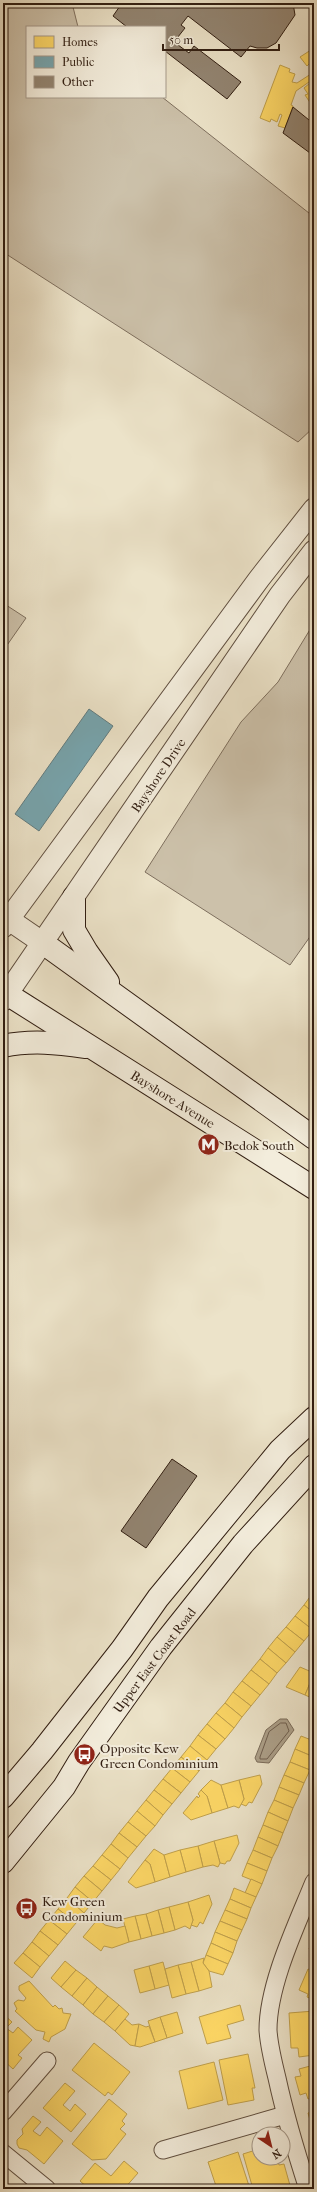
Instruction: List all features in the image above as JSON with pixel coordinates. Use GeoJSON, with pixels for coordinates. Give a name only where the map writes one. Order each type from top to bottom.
{"type":"FeatureCollection","features":[{"type":"Feature","properties":{"kind":"main road"},"geometry":{"type":"LineString","coordinates":[[74,897],[74,930],[102,975],[132,1007]]}},
{"type":"Feature","properties":{"kind":"main road"},"geometry":{"type":"LineString","coordinates":[[43,943],[314,1138]]}},
{"type":"Feature","properties":{"kind":"main road","name":"Bayshore Avenue"},"geometry":{"type":"LineString","coordinates":[[4,995],[93,1048],[314,1188]]}},
{"type":"Feature","properties":{"kind":"main road","name":"Bayshore Avenue"},"geometry":{"type":"LineString","coordinates":[[3,1046],[26,1042],[51,1042],[93,1048]]}},
{"type":"Feature","properties":{"kind":"main road"},"geometry":{"type":"LineString","coordinates":[[3,1797],[42,1751],[122,1649],[158,1598],[280,1450],[314,1418]]}},
{"type":"Feature","properties":{"kind":"main road","name":"Upper East Coast Road"},"geometry":{"type":"LineString","coordinates":[[3,1862],[64,1787],[79,1762],[161,1647],[243,1544],[314,1466]]}},
{"type":"Feature","properties":{"kind":"street"},"geometry":{"type":"LineString","coordinates":[[43,943],[6,923],[254,585],[314,509]]}},
{"type":"Feature","properties":{"kind":"street","name":"Bayshore Drive"},"geometry":{"type":"LineString","coordinates":[[4,995],[43,943],[280,595],[314,551]]}},
{"type":"Feature","properties":{"kind":"street"},"geometry":{"type":"LineString","coordinates":[[308,2189],[285,2115],[268,2030],[270,2012],[284,1960],[314,1882]]}},
{"type":"Feature","properties":{"kind":"street"},"geometry":{"type":"LineString","coordinates":[[3,2112],[46,2061]]}},
{"type":"Feature","properties":{"kind":"street"},"geometry":{"type":"LineString","coordinates":[[164,2150],[285,2115]]}},
{"type":"Feature","properties":{"kind":"street"},"geometry":{"type":"LineString","coordinates":[[3,2153],[47,2189]]}},
{"type":"Feature","properties":{"kind":"shaded area"},"geometry":{"type":"Polygon","coordinates":[[[3,3],[72,3],[78,26],[26,26],[26,98],[163,98],[314,217],[314,427],[298,442],[3,252],[3,3]]]}},
{"type":"Feature","properties":{"kind":"shaded area"},"geometry":{"type":"Polygon","coordinates":[[[3,603],[26,618],[3,651],[3,603]]]}},
{"type":"Feature","properties":{"kind":"shaded area"},"geometry":{"type":"Polygon","coordinates":[[[314,623],[314,931],[290,965],[145,872],[241,722],[278,682],[314,623]]]}},
{"type":"Feature","properties":{"kind":"water"},"geometry":{"type":"Polygon","coordinates":[[[280,1719],[287,1719],[294,1730],[269,1763],[257,1762],[255,1758],[266,1730],[280,1719]]]}},
{"type":"Feature","properties":{"kind":"building: Homes"},"geometry":{"type":"Polygon","coordinates":[[[314,48],[313,70],[309,64],[307,66],[300,57],[314,48]]]}},
{"type":"Feature","properties":{"kind":"building: Homes"},"geometry":{"type":"Polygon","coordinates":[[[280,65],[290,69],[289,72],[295,74],[292,82],[297,83],[314,72],[314,103],[311,104],[305,95],[308,94],[304,88],[310,83],[309,82],[296,91],[291,105],[293,106],[285,128],[278,126],[282,115],[280,114],[277,122],[271,119],[270,122],[260,118],[280,65]]]}},
{"type":"Feature","properties":{"kind":"building: Homes"},"geometry":{"type":"Polygon","coordinates":[[[312,1594],[314,1595],[314,1613],[304,1605],[312,1594]]]}},
{"type":"Feature","properties":{"kind":"building: Homes"},"geometry":{"type":"Polygon","coordinates":[[[304,1605],[314,1613],[313,1630],[295,1616],[304,1605]]]}},
{"type":"Feature","properties":{"kind":"building: Homes"},"geometry":{"type":"Polygon","coordinates":[[[295,1616],[313,1630],[304,1641],[286,1627],[295,1616]]]}},
{"type":"Feature","properties":{"kind":"building: Homes"},"geometry":{"type":"Polygon","coordinates":[[[286,1627],[304,1641],[295,1652],[277,1637],[286,1627]]]}},
{"type":"Feature","properties":{"kind":"building: Homes"},"geometry":{"type":"Polygon","coordinates":[[[277,1637],[295,1652],[286,1663],[268,1648],[277,1637]]]}},
{"type":"Feature","properties":{"kind":"building: Homes"},"geometry":{"type":"Polygon","coordinates":[[[268,1648],[286,1663],[277,1673],[260,1659],[268,1648]]]}},
{"type":"Feature","properties":{"kind":"building: Homes"},"geometry":{"type":"Polygon","coordinates":[[[260,1659],[277,1673],[269,1684],[251,1670],[260,1659]]]}},
{"type":"Feature","properties":{"kind":"building: Homes"},"geometry":{"type":"Polygon","coordinates":[[[300,1667],[314,1673],[305,1695],[286,1687],[300,1667]]]}},
{"type":"Feature","properties":{"kind":"building: Homes"},"geometry":{"type":"Polygon","coordinates":[[[251,1670],[269,1684],[260,1695],[242,1681],[251,1670]]]}},
{"type":"Feature","properties":{"kind":"building: Homes"},"geometry":{"type":"Polygon","coordinates":[[[314,1674],[314,1699],[305,1695],[314,1674]]]}},
{"type":"Feature","properties":{"kind":"building: Homes"},"geometry":{"type":"Polygon","coordinates":[[[242,1681],[260,1695],[251,1706],[233,1692],[242,1681]]]}},
{"type":"Feature","properties":{"kind":"building: Homes"},"geometry":{"type":"Polygon","coordinates":[[[233,1692],[251,1706],[242,1717],[225,1703],[233,1692]]]}},
{"type":"Feature","properties":{"kind":"building: Homes"},"geometry":{"type":"Polygon","coordinates":[[[225,1703],[242,1717],[234,1728],[216,1713],[225,1703]]]}},
{"type":"Feature","properties":{"kind":"building: Homes"},"geometry":{"type":"Polygon","coordinates":[[[216,1713],[234,1728],[225,1739],[207,1724],[216,1713]]]}},
{"type":"Feature","properties":{"kind":"building: Homes"},"geometry":{"type":"Polygon","coordinates":[[[207,1724],[225,1739],[216,1749],[198,1735],[207,1724]]]}},
{"type":"Feature","properties":{"kind":"building: Homes"},"geometry":{"type":"Polygon","coordinates":[[[198,1735],[216,1749],[207,1760],[190,1746],[198,1735]]]}},
{"type":"Feature","properties":{"kind":"building: Homes"},"geometry":{"type":"Polygon","coordinates":[[[301,1736],[314,1741],[314,1757],[295,1749],[301,1736]]]}},
{"type":"Feature","properties":{"kind":"building: Homes"},"geometry":{"type":"Polygon","coordinates":[[[190,1746],[207,1760],[199,1771],[181,1757],[190,1746]]]}},
{"type":"Feature","properties":{"kind":"building: Homes"},"geometry":{"type":"Polygon","coordinates":[[[295,1749],[314,1757],[310,1770],[290,1762],[295,1749]]]}},
{"type":"Feature","properties":{"kind":"building: Homes"},"geometry":{"type":"Polygon","coordinates":[[[181,1757],[199,1771],[190,1782],[172,1768],[181,1757]]]}},
{"type":"Feature","properties":{"kind":"building: Homes"},"geometry":{"type":"Polygon","coordinates":[[[290,1762],[310,1770],[304,1783],[284,1775],[290,1762]]]}},
{"type":"Feature","properties":{"kind":"building: Homes"},"geometry":{"type":"Polygon","coordinates":[[[172,1768],[190,1782],[181,1793],[163,1779],[172,1768]]]}},
{"type":"Feature","properties":{"kind":"building: Homes"},"geometry":{"type":"Polygon","coordinates":[[[260,1775],[262,1784],[252,1803],[249,1802],[246,1806],[241,1804],[244,1799],[239,1780],[260,1775]]]}},
{"type":"Feature","properties":{"kind":"building: Homes"},"geometry":{"type":"Polygon","coordinates":[[[284,1775],[304,1783],[299,1795],[279,1787],[284,1775]]]}},
{"type":"Feature","properties":{"kind":"building: Homes"},"geometry":{"type":"Polygon","coordinates":[[[163,1779],[181,1793],[172,1804],[154,1790],[163,1779]]]}},
{"type":"Feature","properties":{"kind":"building: Homes"},"geometry":{"type":"Polygon","coordinates":[[[211,1780],[221,1785],[228,1808],[212,1813],[207,1796],[201,1790],[211,1780]]]}},
{"type":"Feature","properties":{"kind":"building: Homes"},"geometry":{"type":"Polygon","coordinates":[[[239,1780],[244,1799],[239,1808],[234,1806],[228,1808],[221,1785],[239,1780]]]}},
{"type":"Feature","properties":{"kind":"building: Homes"},"geometry":{"type":"Polygon","coordinates":[[[279,1787],[299,1795],[293,1808],[274,1800],[279,1787]]]}},
{"type":"Feature","properties":{"kind":"building: Homes"},"geometry":{"type":"Polygon","coordinates":[[[154,1790],[172,1804],[163,1815],[146,1800],[154,1790]]]}},
{"type":"Feature","properties":{"kind":"building: Homes"},"geometry":{"type":"Polygon","coordinates":[[[201,1790],[207,1796],[212,1813],[191,1820],[183,1813],[197,1796],[198,1798],[200,1796],[198,1794],[201,1790]]]}},
{"type":"Feature","properties":{"kind":"building: Homes"},"geometry":{"type":"Polygon","coordinates":[[[146,1800],[163,1815],[155,1826],[137,1811],[146,1800]]]}},
{"type":"Feature","properties":{"kind":"building: Homes"},"geometry":{"type":"Polygon","coordinates":[[[274,1800],[293,1808],[288,1821],[268,1812],[274,1800]]]}},
{"type":"Feature","properties":{"kind":"building: Homes"},"geometry":{"type":"Polygon","coordinates":[[[137,1811],[155,1826],[146,1836],[128,1822],[137,1811]]]}},
{"type":"Feature","properties":{"kind":"building: Homes"},"geometry":{"type":"Polygon","coordinates":[[[268,1812],[288,1821],[283,1833],[263,1825],[268,1812]]]}},
{"type":"Feature","properties":{"kind":"building: Homes"},"geometry":{"type":"Polygon","coordinates":[[[128,1822],[146,1836],[137,1847],[119,1833],[128,1822]]]}},
{"type":"Feature","properties":{"kind":"building: Homes"},"geometry":{"type":"Polygon","coordinates":[[[263,1825],[283,1833],[278,1846],[258,1837],[263,1825]]]}},
{"type":"Feature","properties":{"kind":"building: Homes"},"geometry":{"type":"Polygon","coordinates":[[[119,1833],[137,1847],[128,1858],[111,1844],[119,1833]]]}},
{"type":"Feature","properties":{"kind":"building: Homes"},"geometry":{"type":"Polygon","coordinates":[[[237,1835],[239,1843],[230,1861],[227,1861],[225,1864],[220,1863],[214,1841],[237,1835]]]}},
{"type":"Feature","properties":{"kind":"building: Homes"},"geometry":{"type":"Polygon","coordinates":[[[258,1837],[278,1846],[272,1858],[253,1850],[258,1837]]]}},
{"type":"Feature","properties":{"kind":"building: Homes"},"geometry":{"type":"Polygon","coordinates":[[[214,1841],[220,1863],[218,1867],[213,1865],[203,1867],[198,1846],[214,1841]]]}},
{"type":"Feature","properties":{"kind":"building: Homes"},"geometry":{"type":"Polygon","coordinates":[[[111,1844],[128,1858],[120,1869],[102,1855],[111,1844]]]}},
{"type":"Feature","properties":{"kind":"building: Homes"},"geometry":{"type":"Polygon","coordinates":[[[198,1846],[203,1867],[186,1872],[180,1850],[198,1846]]]}},
{"type":"Feature","properties":{"kind":"building: Homes"},"geometry":{"type":"Polygon","coordinates":[[[154,1849],[164,1855],[170,1877],[155,1882],[150,1864],[145,1860],[154,1849]]]}},
{"type":"Feature","properties":{"kind":"building: Homes"},"geometry":{"type":"Polygon","coordinates":[[[180,1850],[186,1872],[170,1877],[164,1855],[180,1850]]]}},
{"type":"Feature","properties":{"kind":"building: Homes"},"geometry":{"type":"Polygon","coordinates":[[[253,1850],[272,1858],[267,1871],[247,1863],[253,1850]]]}},
{"type":"Feature","properties":{"kind":"building: Homes"},"geometry":{"type":"Polygon","coordinates":[[[102,1855],[120,1869],[111,1880],[93,1866],[102,1855]]]}},
{"type":"Feature","properties":{"kind":"building: Homes"},"geometry":{"type":"Polygon","coordinates":[[[145,1860],[150,1864],[155,1882],[136,1888],[128,1882],[145,1860]]]}},
{"type":"Feature","properties":{"kind":"building: Homes"},"geometry":{"type":"Polygon","coordinates":[[[247,1863],[267,1871],[262,1884],[242,1876],[247,1863]]]}},
{"type":"Feature","properties":{"kind":"building: Homes"},"geometry":{"type":"Polygon","coordinates":[[[93,1866],[111,1880],[102,1891],[84,1876],[93,1866]]]}},
{"type":"Feature","properties":{"kind":"building: Homes"},"geometry":{"type":"Polygon","coordinates":[[[84,1876],[102,1891],[93,1902],[75,1887],[84,1876]]]}},
{"type":"Feature","properties":{"kind":"building: Homes"},"geometry":{"type":"Polygon","coordinates":[[[251,1879],[262,1884],[256,1897],[245,1893],[251,1879]]]}},
{"type":"Feature","properties":{"kind":"building: Homes"},"geometry":{"type":"Polygon","coordinates":[[[75,1887],[93,1902],[84,1913],[67,1898],[75,1887]]]}},
{"type":"Feature","properties":{"kind":"building: Homes"},"geometry":{"type":"Polygon","coordinates":[[[234,1888],[256,1897],[251,1908],[230,1899],[234,1888]]]}},
{"type":"Feature","properties":{"kind":"building: Homes"},"geometry":{"type":"Polygon","coordinates":[[[209,1895],[212,1904],[203,1924],[200,1922],[197,1927],[191,1925],[193,1920],[188,1902],[209,1895]]]}},
{"type":"Feature","properties":{"kind":"building: Homes"},"geometry":{"type":"Polygon","coordinates":[[[67,1898],[84,1913],[76,1923],[58,1909],[67,1898]]]}},
{"type":"Feature","properties":{"kind":"building: Homes"},"geometry":{"type":"Polygon","coordinates":[[[230,1899],[251,1908],[247,1919],[225,1910],[230,1899]]]}},
{"type":"Feature","properties":{"kind":"building: Homes"},"geometry":{"type":"Polygon","coordinates":[[[188,1902],[193,1920],[190,1929],[185,1926],[175,1930],[169,1907],[188,1902]]]}},
{"type":"Feature","properties":{"kind":"building: Homes"},"geometry":{"type":"Polygon","coordinates":[[[169,1907],[175,1930],[164,1933],[158,1910],[169,1907]]]}},
{"type":"Feature","properties":{"kind":"building: Homes"},"geometry":{"type":"Polygon","coordinates":[[[58,1909],[76,1923],[67,1934],[49,1920],[58,1909]]]}},
{"type":"Feature","properties":{"kind":"building: Homes"},"geometry":{"type":"Polygon","coordinates":[[[158,1910],[164,1933],[152,1936],[146,1914],[158,1910]]]}},
{"type":"Feature","properties":{"kind":"building: Homes"},"geometry":{"type":"Polygon","coordinates":[[[225,1910],[247,1919],[242,1930],[220,1921],[225,1910]]]}},
{"type":"Feature","properties":{"kind":"building: Homes"},"geometry":{"type":"Polygon","coordinates":[[[146,1914],[152,1936],[141,1939],[135,1916],[146,1914]]]}},
{"type":"Feature","properties":{"kind":"building: Homes"},"geometry":{"type":"Polygon","coordinates":[[[135,1916],[141,1939],[129,1942],[123,1919],[135,1916]]]}},
{"type":"Feature","properties":{"kind":"building: Homes"},"geometry":{"type":"Polygon","coordinates":[[[98,1919],[105,1925],[117,1928],[125,1926],[129,1942],[112,1948],[104,1946],[101,1951],[83,1937],[98,1919]]]}},
{"type":"Feature","properties":{"kind":"building: Homes"},"geometry":{"type":"Polygon","coordinates":[[[49,1920],[67,1934],[58,1945],[40,1931],[49,1920]]]}},
{"type":"Feature","properties":{"kind":"building: Homes"},"geometry":{"type":"Polygon","coordinates":[[[220,1921],[242,1930],[237,1941],[215,1932],[220,1921]]]}},
{"type":"Feature","properties":{"kind":"building: Homes"},"geometry":{"type":"Polygon","coordinates":[[[40,1931],[58,1945],[49,1956],[32,1942],[40,1931]]]}},
{"type":"Feature","properties":{"kind":"building: Homes"},"geometry":{"type":"Polygon","coordinates":[[[215,1932],[237,1941],[233,1953],[211,1943],[215,1932]]]}},
{"type":"Feature","properties":{"kind":"building: Homes"},"geometry":{"type":"Polygon","coordinates":[[[314,1937],[314,1952],[309,1949],[314,1937]]]}},
{"type":"Feature","properties":{"kind":"building: Homes"},"geometry":{"type":"Polygon","coordinates":[[[32,1942],[49,1956],[40,1967],[23,1953],[32,1942]]]}},
{"type":"Feature","properties":{"kind":"building: Homes"},"geometry":{"type":"Polygon","coordinates":[[[211,1943],[233,1953],[228,1964],[206,1955],[211,1943]]]}},
{"type":"Feature","properties":{"kind":"building: Homes"},"geometry":{"type":"Polygon","coordinates":[[[23,1953],[40,1967],[32,1978],[14,1963],[23,1953]]]}},
{"type":"Feature","properties":{"kind":"building: Homes"},"geometry":{"type":"Polygon","coordinates":[[[206,1955],[228,1964],[223,1975],[209,1971],[203,1963],[206,1955]]]}},
{"type":"Feature","properties":{"kind":"building: Homes"},"geometry":{"type":"Polygon","coordinates":[[[204,1958],[203,1963],[209,1971],[212,1987],[199,1991],[191,1962],[204,1958]]]}},
{"type":"Feature","properties":{"kind":"building: Homes"},"geometry":{"type":"Polygon","coordinates":[[[65,1961],[76,1970],[61,1987],[51,1978],[65,1961]]]}},
{"type":"Feature","properties":{"kind":"building: Homes"},"geometry":{"type":"Polygon","coordinates":[[[163,1962],[169,1985],[155,1989],[149,1966],[163,1962]]]}},
{"type":"Feature","properties":{"kind":"building: Homes"},"geometry":{"type":"Polygon","coordinates":[[[191,1962],[199,1991],[186,1994],[178,1965],[191,1962]]]}},
{"type":"Feature","properties":{"kind":"building: Homes"},"geometry":{"type":"Polygon","coordinates":[[[178,1965],[186,1994],[172,1998],[165,1969],[178,1965]]]}},
{"type":"Feature","properties":{"kind":"building: Homes"},"geometry":{"type":"Polygon","coordinates":[[[149,1966],[155,1989],[140,1993],[134,1970],[149,1966]]]}},
{"type":"Feature","properties":{"kind":"building: Homes"},"geometry":{"type":"Polygon","coordinates":[[[308,1969],[314,1971],[314,2000],[307,1997],[308,1994],[299,1990],[308,1969]]]}},
{"type":"Feature","properties":{"kind":"building: Homes"},"geometry":{"type":"Polygon","coordinates":[[[76,1970],[87,1978],[72,1996],[61,1987],[76,1970]]]}},
{"type":"Feature","properties":{"kind":"building: Homes"},"geometry":{"type":"Polygon","coordinates":[[[87,1978],[97,1987],[83,2005],[72,1996],[87,1978]]]}},
{"type":"Feature","properties":{"kind":"building: Homes"},"geometry":{"type":"Polygon","coordinates":[[[29,1981],[53,2007],[55,2005],[59,2009],[62,2008],[63,2013],[71,2014],[65,2029],[51,2037],[49,2042],[43,2039],[45,2032],[36,2030],[15,2011],[17,2009],[14,2003],[18,2000],[24,2001],[26,1998],[19,1990],[19,1986],[29,1981]]]}},
{"type":"Feature","properties":{"kind":"building: Homes"},"geometry":{"type":"Polygon","coordinates":[[[97,1987],[108,1996],[93,2014],[83,2005],[97,1987]]]}},
{"type":"Feature","properties":{"kind":"building: Homes"},"geometry":{"type":"Polygon","coordinates":[[[108,1996],[119,2005],[104,2022],[93,2014],[108,1996]]]}},
{"type":"Feature","properties":{"kind":"building: Homes"},"geometry":{"type":"Polygon","coordinates":[[[119,2005],[129,2014],[115,2031],[104,2022],[119,2005]]]}},
{"type":"Feature","properties":{"kind":"building: Homes"},"geometry":{"type":"Polygon","coordinates":[[[240,2005],[244,2020],[227,2025],[231,2038],[207,2044],[199,2017],[240,2005]]]}},
{"type":"Feature","properties":{"kind":"building: Homes"},"geometry":{"type":"Polygon","coordinates":[[[314,2011],[314,2055],[299,2057],[298,2048],[291,2048],[289,2013],[314,2011]]]}},
{"type":"Feature","properties":{"kind":"building: Homes"},"geometry":{"type":"Polygon","coordinates":[[[177,2012],[183,2033],[167,2038],[160,2017],[177,2012]]]}},
{"type":"Feature","properties":{"kind":"building: Homes"},"geometry":{"type":"Polygon","coordinates":[[[3,2014],[12,2022],[6,2028],[13,2033],[18,2027],[32,2040],[18,2055],[22,2058],[13,2069],[3,2060],[3,2014]]]}},
{"type":"Feature","properties":{"kind":"building: Homes"},"geometry":{"type":"Polygon","coordinates":[[[160,2017],[167,2038],[155,2042],[148,2021],[160,2017]]]}},
{"type":"Feature","properties":{"kind":"building: Homes"},"geometry":{"type":"Polygon","coordinates":[[[125,2019],[132,2025],[139,2024],[135,2046],[130,2045],[115,2031],[125,2019]]]}},
{"type":"Feature","properties":{"kind":"building: Homes"},"geometry":{"type":"Polygon","coordinates":[[[139,2024],[146,2027],[149,2026],[155,2042],[140,2047],[135,2046],[139,2024]]]}},
{"type":"Feature","properties":{"kind":"building: Homes"},"geometry":{"type":"Polygon","coordinates":[[[94,2043],[130,2072],[112,2095],[108,2092],[105,2096],[72,2070],[94,2043]]]}},
{"type":"Feature","properties":{"kind":"building: Homes"},"geometry":{"type":"Polygon","coordinates":[[[248,2054],[255,2088],[252,2088],[254,2100],[228,2105],[219,2060],[248,2054]]]}},
{"type":"Feature","properties":{"kind":"building: Homes"},"geometry":{"type":"Polygon","coordinates":[[[214,2062],[223,2100],[188,2109],[179,2071],[214,2062]]]}},
{"type":"Feature","properties":{"kind":"building: Homes"},"geometry":{"type":"Polygon","coordinates":[[[314,2065],[314,2097],[308,2099],[306,2093],[300,2095],[295,2077],[301,2076],[299,2069],[314,2065]]]}},
{"type":"Feature","properties":{"kind":"building: Homes"},"geometry":{"type":"Polygon","coordinates":[[[65,2083],[75,2091],[63,2105],[70,2111],[75,2104],[86,2114],[71,2132],[43,2108],[65,2083]]]}},
{"type":"Feature","properties":{"kind":"building: Homes"},"geometry":{"type":"Polygon","coordinates":[[[109,2099],[127,2114],[122,2121],[125,2124],[120,2129],[126,2134],[106,2159],[92,2160],[72,2144],[109,2099]]]}},
{"type":"Feature","properties":{"kind":"building: Homes"},"geometry":{"type":"Polygon","coordinates":[[[314,2111],[314,2134],[308,2113],[314,2111]]]}},
{"type":"Feature","properties":{"kind":"building: Homes"},"geometry":{"type":"Polygon","coordinates":[[[33,2116],[41,2122],[33,2131],[40,2136],[47,2127],[63,2141],[44,2164],[27,2150],[19,2148],[17,2144],[17,2140],[23,2134],[22,2129],[33,2116]]]}},
{"type":"Feature","properties":{"kind":"building: Homes"},"geometry":{"type":"Polygon","coordinates":[[[238,2152],[250,2189],[217,2189],[208,2162],[238,2152]]]}},
{"type":"Feature","properties":{"kind":"building: Homes"},"geometry":{"type":"Polygon","coordinates":[[[251,2152],[251,2166],[285,2166],[291,2189],[253,2189],[243,2154],[251,2152]]]}},
{"type":"Feature","properties":{"kind":"building: Homes"},"geometry":{"type":"Polygon","coordinates":[[[124,2161],[138,2173],[124,2189],[89,2189],[80,2181],[95,2163],[111,2176],[124,2161]]]}},
{"type":"Feature","properties":{"kind":"building: Public"},"geometry":{"type":"Polygon","coordinates":[[[89,709],[113,726],[39,831],[15,814],[89,709]]]}},
{"type":"Feature","properties":{"kind":"building: Other"},"geometry":{"type":"Polygon","coordinates":[[[122,3],[293,3],[295,15],[276,43],[267,48],[250,46],[241,57],[188,16],[181,25],[185,28],[174,42],[189,53],[194,46],[241,82],[227,99],[166,52],[166,26],[126,26],[113,16],[122,3]]]}},
{"type":"Feature","properties":{"kind":"building: Other"},"geometry":{"type":"Polygon","coordinates":[[[293,107],[314,124],[314,156],[283,133],[293,107]]]}},
{"type":"Feature","properties":{"kind":"building: Other"},"geometry":{"type":"Polygon","coordinates":[[[172,1459],[197,1476],[146,1548],[121,1531],[172,1459]]]}},
{"type":"Feature","properties":{"kind":"place","name":"Bedok South"},"geometry":{"type":"Point","coordinates":[208,1145]}},
{"type":"Feature","properties":{"kind":"place","name":"Opposite Kew Green Condominium"},"geometry":{"type":"Point","coordinates":[84,1755]}},
{"type":"Feature","properties":{"kind":"place","name":"Kew Green Condominium"},"geometry":{"type":"Point","coordinates":[26,1908]}}]}
